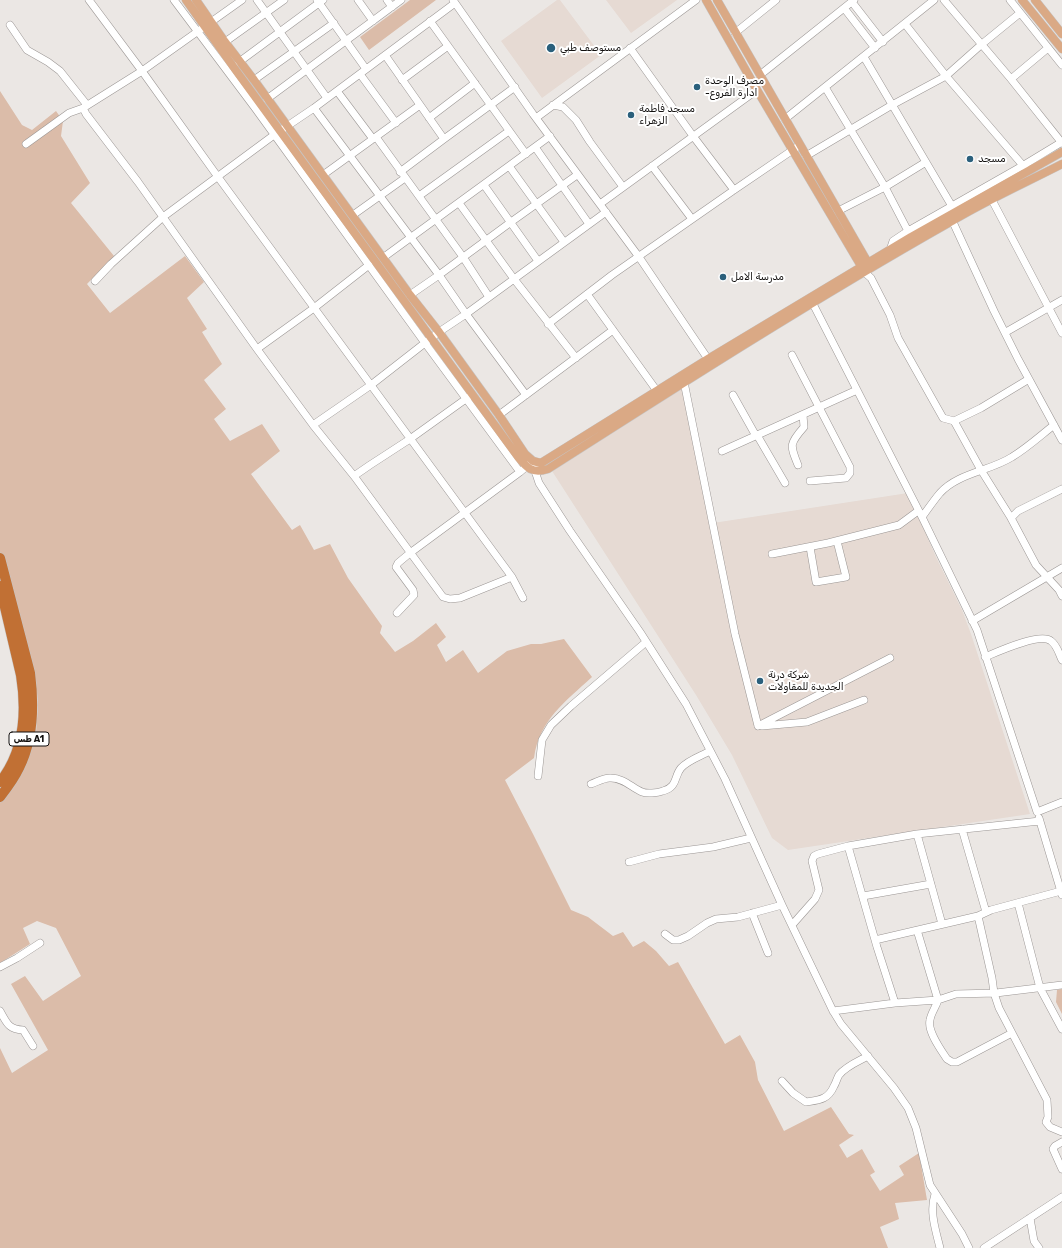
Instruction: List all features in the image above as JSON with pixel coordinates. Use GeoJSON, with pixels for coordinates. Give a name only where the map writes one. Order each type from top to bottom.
{"type":"FeatureCollection","features":[{"type":"Feature","properties":{"kind":"highway","name":"طس A1"},"geometry":{"type":"LineString","coordinates":[[0,558],[30,673],[32,686],[30,731],[27,747],[20,767],[0,797]]}},
{"type":"Feature","properties":{"kind":"highway","name":"طس A1"},"geometry":{"type":"LineString","coordinates":[[0,586],[21,675],[24,710],[20,743],[12,762],[0,782]]}},
{"type":"Feature","properties":{"kind":"main road"},"geometry":{"type":"LineString","coordinates":[[186,0],[225,42],[267,99],[280,130],[323,175],[410,294],[440,332],[525,454],[529,466]]}},
{"type":"Feature","properties":{"kind":"main road"},"geometry":{"type":"LineString","coordinates":[[196,0],[208,25],[280,130],[432,338],[470,396],[518,457],[535,471],[541,471],[548,468],[711,361],[866,268],[952,220],[1062,164]]}},
{"type":"Feature","properties":{"kind":"main road"},"geometry":{"type":"LineString","coordinates":[[706,0],[792,150],[866,268]]}},
{"type":"Feature","properties":{"kind":"main road"},"geometry":{"type":"LineString","coordinates":[[717,0],[838,211],[866,268]]}},
{"type":"Feature","properties":{"kind":"main road"},"geometry":{"type":"LineString","coordinates":[[1022,0],[1062,49]]}},
{"type":"Feature","properties":{"kind":"main road"},"geometry":{"type":"LineString","coordinates":[[1035,0],[1062,34]]}},
{"type":"Feature","properties":{"kind":"main road"},"geometry":{"type":"LineString","coordinates":[[866,268],[909,234],[1025,168],[1062,152]]}},
{"type":"Feature","properties":{"kind":"main road"},"geometry":{"type":"LineString","coordinates":[[529,466],[541,463],[657,391],[683,379]]}},
{"type":"Feature","properties":{"kind":"street"},"geometry":{"type":"LineString","coordinates":[[89,0],[512,577],[523,598]]}},
{"type":"Feature","properties":{"kind":"street"},"geometry":{"type":"LineString","coordinates":[[174,0],[198,32],[280,130],[369,265],[425,343],[470,396],[410,439],[354,476]]}},
{"type":"Feature","properties":{"kind":"street"},"geometry":{"type":"LineString","coordinates":[[26,144],[69,113],[85,107],[142,71],[242,0]]}},
{"type":"Feature","properties":{"kind":"street"},"geometry":{"type":"LineString","coordinates":[[257,0],[327,98]]}},
{"type":"Feature","properties":{"kind":"street"},"geometry":{"type":"LineString","coordinates":[[225,42],[284,0]]}},
{"type":"Feature","properties":{"kind":"street"},"geometry":{"type":"LineString","coordinates":[[358,0],[373,21]]}},
{"type":"Feature","properties":{"kind":"street"},"geometry":{"type":"LineString","coordinates":[[386,0],[392,7]]}},
{"type":"Feature","properties":{"kind":"street"},"geometry":{"type":"LineString","coordinates":[[267,99],[401,0]]}},
{"type":"Feature","properties":{"kind":"street"},"geometry":{"type":"LineString","coordinates":[[536,118],[696,0]]}},
{"type":"Feature","properties":{"kind":"street"},"geometry":{"type":"LineString","coordinates":[[735,33],[776,0]]}},
{"type":"Feature","properties":{"kind":"street"},"geometry":{"type":"LineString","coordinates":[[785,119],[934,0]]}},
{"type":"Feature","properties":{"kind":"street"},"geometry":{"type":"LineString","coordinates":[[905,24],[946,76],[1025,168],[1062,142],[944,0]]}},
{"type":"Feature","properties":{"kind":"street"},"geometry":{"type":"LineString","coordinates":[[1010,0],[1062,65]]}},
{"type":"Feature","properties":{"kind":"street"},"geometry":{"type":"LineString","coordinates":[[239,62],[320,1],[366,69]]}},
{"type":"Feature","properties":{"kind":"street"},"geometry":{"type":"LineString","coordinates":[[760,75],[853,1],[883,42]]}},
{"type":"Feature","properties":{"kind":"street"},"geometry":{"type":"LineString","coordinates":[[95,281],[111,264],[163,217],[280,130],[314,108],[430,22],[454,2],[577,175],[639,257],[711,361]]}},
{"type":"Feature","properties":{"kind":"street"},"geometry":{"type":"LineString","coordinates":[[844,8],[875,48]]}},
{"type":"Feature","properties":{"kind":"street"},"geometry":{"type":"LineString","coordinates":[[806,156],[892,105],[946,76],[1020,13]]}},
{"type":"Feature","properties":{"kind":"street"},"geometry":{"type":"LineString","coordinates":[[430,22],[526,154]]}},
{"type":"Feature","properties":{"kind":"street"},"geometry":{"type":"LineString","coordinates":[[254,80],[334,23]]}},
{"type":"Feature","properties":{"kind":"street"},"geometry":{"type":"LineString","coordinates":[[10,24],[27,50],[60,71],[85,107],[86,114],[163,217],[257,349],[444,597],[450,599],[460,598],[512,577]]}},
{"type":"Feature","properties":{"kind":"street"},"geometry":{"type":"LineString","coordinates":[[402,80],[448,46]]}},
{"type":"Feature","properties":{"kind":"street"},"geometry":{"type":"LineString","coordinates":[[630,48],[734,190]]}},
{"type":"Feature","properties":{"kind":"street"},"geometry":{"type":"LineString","coordinates":[[1011,79],[1048,48]]}},
{"type":"Feature","properties":{"kind":"street"},"geometry":{"type":"LineString","coordinates":[[385,55],[428,118],[444,138]]}},
{"type":"Feature","properties":{"kind":"street"},"geometry":{"type":"LineString","coordinates":[[864,57],[953,209]]}},
{"type":"Feature","properties":{"kind":"street"},"geometry":{"type":"LineString","coordinates":[[360,74],[396,122]]}},
{"type":"Feature","properties":{"kind":"street"},"geometry":{"type":"LineString","coordinates":[[428,118],[475,83]]}},
{"type":"Feature","properties":{"kind":"street"},"geometry":{"type":"LineString","coordinates":[[353,215],[380,196],[444,138],[515,87]]}},
{"type":"Feature","properties":{"kind":"street"},"geometry":{"type":"LineString","coordinates":[[825,87],[885,187],[909,234]]}},
{"type":"Feature","properties":{"kind":"street"},"geometry":{"type":"LineString","coordinates":[[600,204],[757,90]]}},
{"type":"Feature","properties":{"kind":"street"},"geometry":{"type":"LineString","coordinates":[[337,91],[436,219],[490,297]]}},
{"type":"Feature","properties":{"kind":"street"},"geometry":{"type":"LineString","coordinates":[[323,175],[420,105]]}},
{"type":"Feature","properties":{"kind":"street"},"geometry":{"type":"LineString","coordinates":[[553,105],[563,107],[576,120],[590,142],[624,187]]}},
{"type":"Feature","properties":{"kind":"street"},"geometry":{"type":"LineString","coordinates":[[314,108],[526,395]]}},
{"type":"Feature","properties":{"kind":"street"},"geometry":{"type":"LineString","coordinates":[[418,196],[509,131]]}},
{"type":"Feature","properties":{"kind":"street"},"geometry":{"type":"LineString","coordinates":[[384,257],[550,136]]}},
{"type":"Feature","properties":{"kind":"street"},"geometry":{"type":"LineString","coordinates":[[548,324],[587,294],[692,219],[800,145]]}},
{"type":"Feature","properties":{"kind":"street"},"geometry":{"type":"LineString","coordinates":[[535,147],[589,224]]}},
{"type":"Feature","properties":{"kind":"street"},"geometry":{"type":"LineString","coordinates":[[838,211],[885,187],[926,162]]}},
{"type":"Feature","properties":{"kind":"street"},"geometry":{"type":"LineString","coordinates":[[509,166],[564,242]]}},
{"type":"Feature","properties":{"kind":"street"},"geometry":{"type":"LineString","coordinates":[[652,166],[692,219]]}},
{"type":"Feature","properties":{"kind":"street"},"geometry":{"type":"LineString","coordinates":[[410,294],[439,276],[536,203],[577,175]]}},
{"type":"Feature","properties":{"kind":"street"},"geometry":{"type":"LineString","coordinates":[[484,185],[538,261]]}},
{"type":"Feature","properties":{"kind":"street"},"geometry":{"type":"LineString","coordinates":[[992,200],[1062,333]]}},
{"type":"Feature","properties":{"kind":"street"},"geometry":{"type":"LineString","coordinates":[[459,203],[514,279],[576,358]]}},
{"type":"Feature","properties":{"kind":"street"},"geometry":{"type":"LineString","coordinates":[[313,425],[606,212]]}},
{"type":"Feature","properties":{"kind":"street"},"geometry":{"type":"LineString","coordinates":[[952,220],[994,311],[1029,379],[1061,436]]}},
{"type":"Feature","properties":{"kind":"street"},"geometry":{"type":"LineString","coordinates":[[257,349],[314,308],[369,265]]}},
{"type":"Feature","properties":{"kind":"street"},"geometry":{"type":"LineString","coordinates":[[866,268],[890,315],[898,338],[943,418],[954,421],[982,408],[1029,379]]}},
{"type":"Feature","properties":{"kind":"street"},"geometry":{"type":"LineString","coordinates":[[587,294],[657,391]]}},
{"type":"Feature","properties":{"kind":"street"},"geometry":{"type":"LineString","coordinates":[[1006,332],[1062,300]]}},
{"type":"Feature","properties":{"kind":"street"},"geometry":{"type":"LineString","coordinates":[[811,301],[920,514],[976,630],[1040,821],[1062,893],[1018,903],[986,912],[978,916],[875,940]]}},
{"type":"Feature","properties":{"kind":"street"},"geometry":{"type":"LineString","coordinates":[[499,415],[613,330]]}},
{"type":"Feature","properties":{"kind":"street"},"geometry":{"type":"LineString","coordinates":[[792,355],[850,468],[850,473],[846,478],[810,482]]}},
{"type":"Feature","properties":{"kind":"street"},"geometry":{"type":"LineString","coordinates":[[683,379],[735,634],[758,726]]}},
{"type":"Feature","properties":{"kind":"street"},"geometry":{"type":"LineString","coordinates":[[722,451],[857,390]]}},
{"type":"Feature","properties":{"kind":"street"},"geometry":{"type":"LineString","coordinates":[[733,395],[785,483]]}},
{"type":"Feature","properties":{"kind":"street"},"geometry":{"type":"LineString","coordinates":[[798,465],[792,450],[792,445],[795,437],[804,427],[804,414]]}},
{"type":"Feature","properties":{"kind":"street"},"geometry":{"type":"LineString","coordinates":[[954,421],[981,470],[1011,518],[1036,565],[1059,590],[1062,596]]}},
{"type":"Feature","properties":{"kind":"street"},"geometry":{"type":"LineString","coordinates":[[772,554],[837,541],[899,525],[920,514],[945,489],[962,479],[981,470],[997,465],[1012,457],[1054,425]]}},
{"type":"Feature","properties":{"kind":"street"},"geometry":{"type":"LineString","coordinates":[[397,613],[414,595],[413,590],[396,567],[398,563],[529,466]]}},
{"type":"Feature","properties":{"kind":"street"},"geometry":{"type":"LineString","coordinates":[[535,471],[539,483],[570,531],[646,642],[686,704],[725,779],[782,905],[833,1011],[841,1024],[894,1088],[908,1108],[916,1128],[930,1185],[962,1234],[969,1248]]}},
{"type":"Feature","properties":{"kind":"street"},"geometry":{"type":"LineString","coordinates":[[1011,518],[1018,511],[1062,489]]}},
{"type":"Feature","properties":{"kind":"street"},"geometry":{"type":"LineString","coordinates":[[810,546],[816,582],[846,577],[837,541]]}},
{"type":"Feature","properties":{"kind":"street"},"geometry":{"type":"LineString","coordinates":[[972,622],[1062,568]]}},
{"type":"Feature","properties":{"kind":"street"},"geometry":{"type":"LineString","coordinates":[[985,657],[1021,643],[1044,638],[1052,641],[1062,660]]}},
{"type":"Feature","properties":{"kind":"street"},"geometry":{"type":"LineString","coordinates":[[538,776],[542,740],[551,725],[646,642]]}},
{"type":"Feature","properties":{"kind":"street"},"geometry":{"type":"LineString","coordinates":[[758,726],[890,658]]}},
{"type":"Feature","properties":{"kind":"street"},"geometry":{"type":"LineString","coordinates":[[758,726],[807,722],[864,700]]}},
{"type":"Feature","properties":{"kind":"street"},"geometry":{"type":"LineString","coordinates":[[591,784],[607,778],[612,778],[618,779],[633,786],[642,793],[663,791],[675,782],[681,768],[685,764],[710,751]]}},
{"type":"Feature","properties":{"kind":"street"},"geometry":{"type":"LineString","coordinates":[[1037,812],[1062,802]]}},
{"type":"Feature","properties":{"kind":"street"},"geometry":{"type":"LineString","coordinates":[[792,925],[818,895],[819,890],[812,861],[814,856],[818,854],[848,846],[917,834],[1040,821]]}},
{"type":"Feature","properties":{"kind":"street"},"geometry":{"type":"LineString","coordinates":[[962,829],[986,912]]}},
{"type":"Feature","properties":{"kind":"street"},"geometry":{"type":"LineString","coordinates":[[917,834],[942,924]]}},
{"type":"Feature","properties":{"kind":"street"},"geometry":{"type":"LineString","coordinates":[[629,862],[659,854],[713,847],[751,838]]}},
{"type":"Feature","properties":{"kind":"street"},"geometry":{"type":"LineString","coordinates":[[848,846],[895,1003]]}},
{"type":"Feature","properties":{"kind":"street"},"geometry":{"type":"LineString","coordinates":[[863,896],[932,884]]}},
{"type":"Feature","properties":{"kind":"street"},"geometry":{"type":"LineString","coordinates":[[1018,903],[1040,988],[1062,1029]]}},
{"type":"Feature","properties":{"kind":"street"},"geometry":{"type":"LineString","coordinates":[[665,934],[673,940],[679,940],[716,919],[738,917],[782,905]]}},
{"type":"Feature","properties":{"kind":"street"},"geometry":{"type":"LineString","coordinates":[[752,913],[768,953]]}},
{"type":"Feature","properties":{"kind":"street"},"geometry":{"type":"LineString","coordinates":[[978,916],[994,993],[999,1008],[1048,1100],[1048,1117],[1046,1122],[1050,1126],[1062,1132]]}},
{"type":"Feature","properties":{"kind":"street"},"geometry":{"type":"LineString","coordinates":[[917,930],[938,1000],[930,1019],[929,1027],[947,1059],[952,1062],[957,1062],[1012,1033]]}},
{"type":"Feature","properties":{"kind":"street"},"geometry":{"type":"LineString","coordinates":[[0,967],[40,943]]}},
{"type":"Feature","properties":{"kind":"street"},"geometry":{"type":"LineString","coordinates":[[833,1011],[895,1003],[938,1000],[956,994],[994,993],[1062,985]]}},
{"type":"Feature","properties":{"kind":"street"},"geometry":{"type":"LineString","coordinates":[[0,1011],[8,1026],[23,1030],[33,1046]]}},
{"type":"Feature","properties":{"kind":"street"},"geometry":{"type":"LineString","coordinates":[[782,1081],[793,1093],[806,1102],[819,1100],[827,1097],[833,1089],[839,1075],[855,1063],[868,1056]]}},
{"type":"Feature","properties":{"kind":"street"},"geometry":{"type":"LineString","coordinates":[[1062,1142],[1053,1149],[1062,1169]]}},
{"type":"Feature","properties":{"kind":"street"},"geometry":{"type":"LineString","coordinates":[[935,1194],[932,1203],[932,1212],[940,1248]]}},
{"type":"Feature","properties":{"kind":"street"},"geometry":{"type":"LineString","coordinates":[[984,1248],[1062,1197]]}},
{"type":"Feature","properties":{"kind":"street"},"geometry":{"type":"LineString","coordinates":[[1030,1218],[1034,1241],[1039,1248]]}},
{"type":"Feature","properties":{"kind":"shaded area"},"geometry":{"type":"Polygon","coordinates":[[[410,0],[436,0],[369,50],[360,37],[410,0]]]}},
{"type":"Feature","properties":{"kind":"shaded area","name":"مستوصف طبي"},"geometry":{"type":"Polygon","coordinates":[[[557,0],[560,0],[601,55],[542,98],[501,41],[557,0]]]}},
{"type":"Feature","properties":{"kind":"shaded area"},"geometry":{"type":"Polygon","coordinates":[[[606,0],[677,0],[631,33],[606,0]]]}},
{"type":"Feature","properties":{"kind":"shaded area"},"geometry":{"type":"Polygon","coordinates":[[[0,91],[22,125],[32,130],[56,111],[63,121],[61,136],[90,183],[71,203],[114,256],[87,284],[110,313],[185,256],[204,282],[187,298],[207,329],[202,332],[222,364],[204,380],[226,409],[214,419],[230,441],[262,424],[280,451],[251,474],[292,530],[300,525],[314,550],[330,544],[348,578],[382,626],[380,633],[395,652],[413,641],[436,623],[446,637],[437,645],[446,662],[463,650],[478,673],[507,651],[531,644],[541,644],[564,639],[592,677],[555,712],[542,733],[534,758],[505,780],[571,910],[588,917],[613,936],[623,932],[633,947],[644,941],[656,951],[669,966],[678,962],[725,1044],[740,1035],[755,1062],[758,1080],[784,1131],[831,1107],[849,1134],[854,1135],[839,1145],[847,1158],[862,1149],[875,1172],[870,1175],[880,1191],[904,1175],[899,1166],[919,1153],[927,1200],[895,1203],[899,1219],[880,1227],[888,1248],[0,1248],[0,1048],[12,1073],[48,1050],[11,984],[25,976],[43,1001],[81,976],[56,928],[37,921],[23,928],[30,944],[0,963],[0,801],[27,761],[36,732],[38,705],[36,681],[0,553],[0,91]]]}},
{"type":"Feature","properties":{"kind":"shaded area"},"geometry":{"type":"Polygon","coordinates":[[[685,383],[713,523],[908,493],[936,557],[962,610],[1030,814],[788,850],[772,838],[732,755],[696,695],[552,471],[685,383]]]}},
{"type":"Feature","properties":{"kind":"shaded area"},"geometry":{"type":"Polygon","coordinates":[[[1062,989],[1062,1014],[1056,1002],[1057,990],[1062,989]]]}},
{"type":"Feature","properties":{"kind":"place","name":"مستوصف طبي"},"geometry":{"type":"Point","coordinates":[551,48]}},
{"type":"Feature","properties":{"kind":"place","name":"مصرف الوحدة -ادارة الفروع"},"geometry":{"type":"Point","coordinates":[697,87]}},
{"type":"Feature","properties":{"kind":"place","name":"مسجد فاطمة الزهراء"},"geometry":{"type":"Point","coordinates":[631,115]}},
{"type":"Feature","properties":{"kind":"place","name":"مسجد"},"geometry":{"type":"Point","coordinates":[970,159]}},
{"type":"Feature","properties":{"kind":"place","name":"مدرسة الامل"},"geometry":{"type":"Point","coordinates":[723,277]}},
{"type":"Feature","properties":{"kind":"place","name":"شركة درنة الجديدة للمقاولات"},"geometry":{"type":"Point","coordinates":[760,681]}}]}
